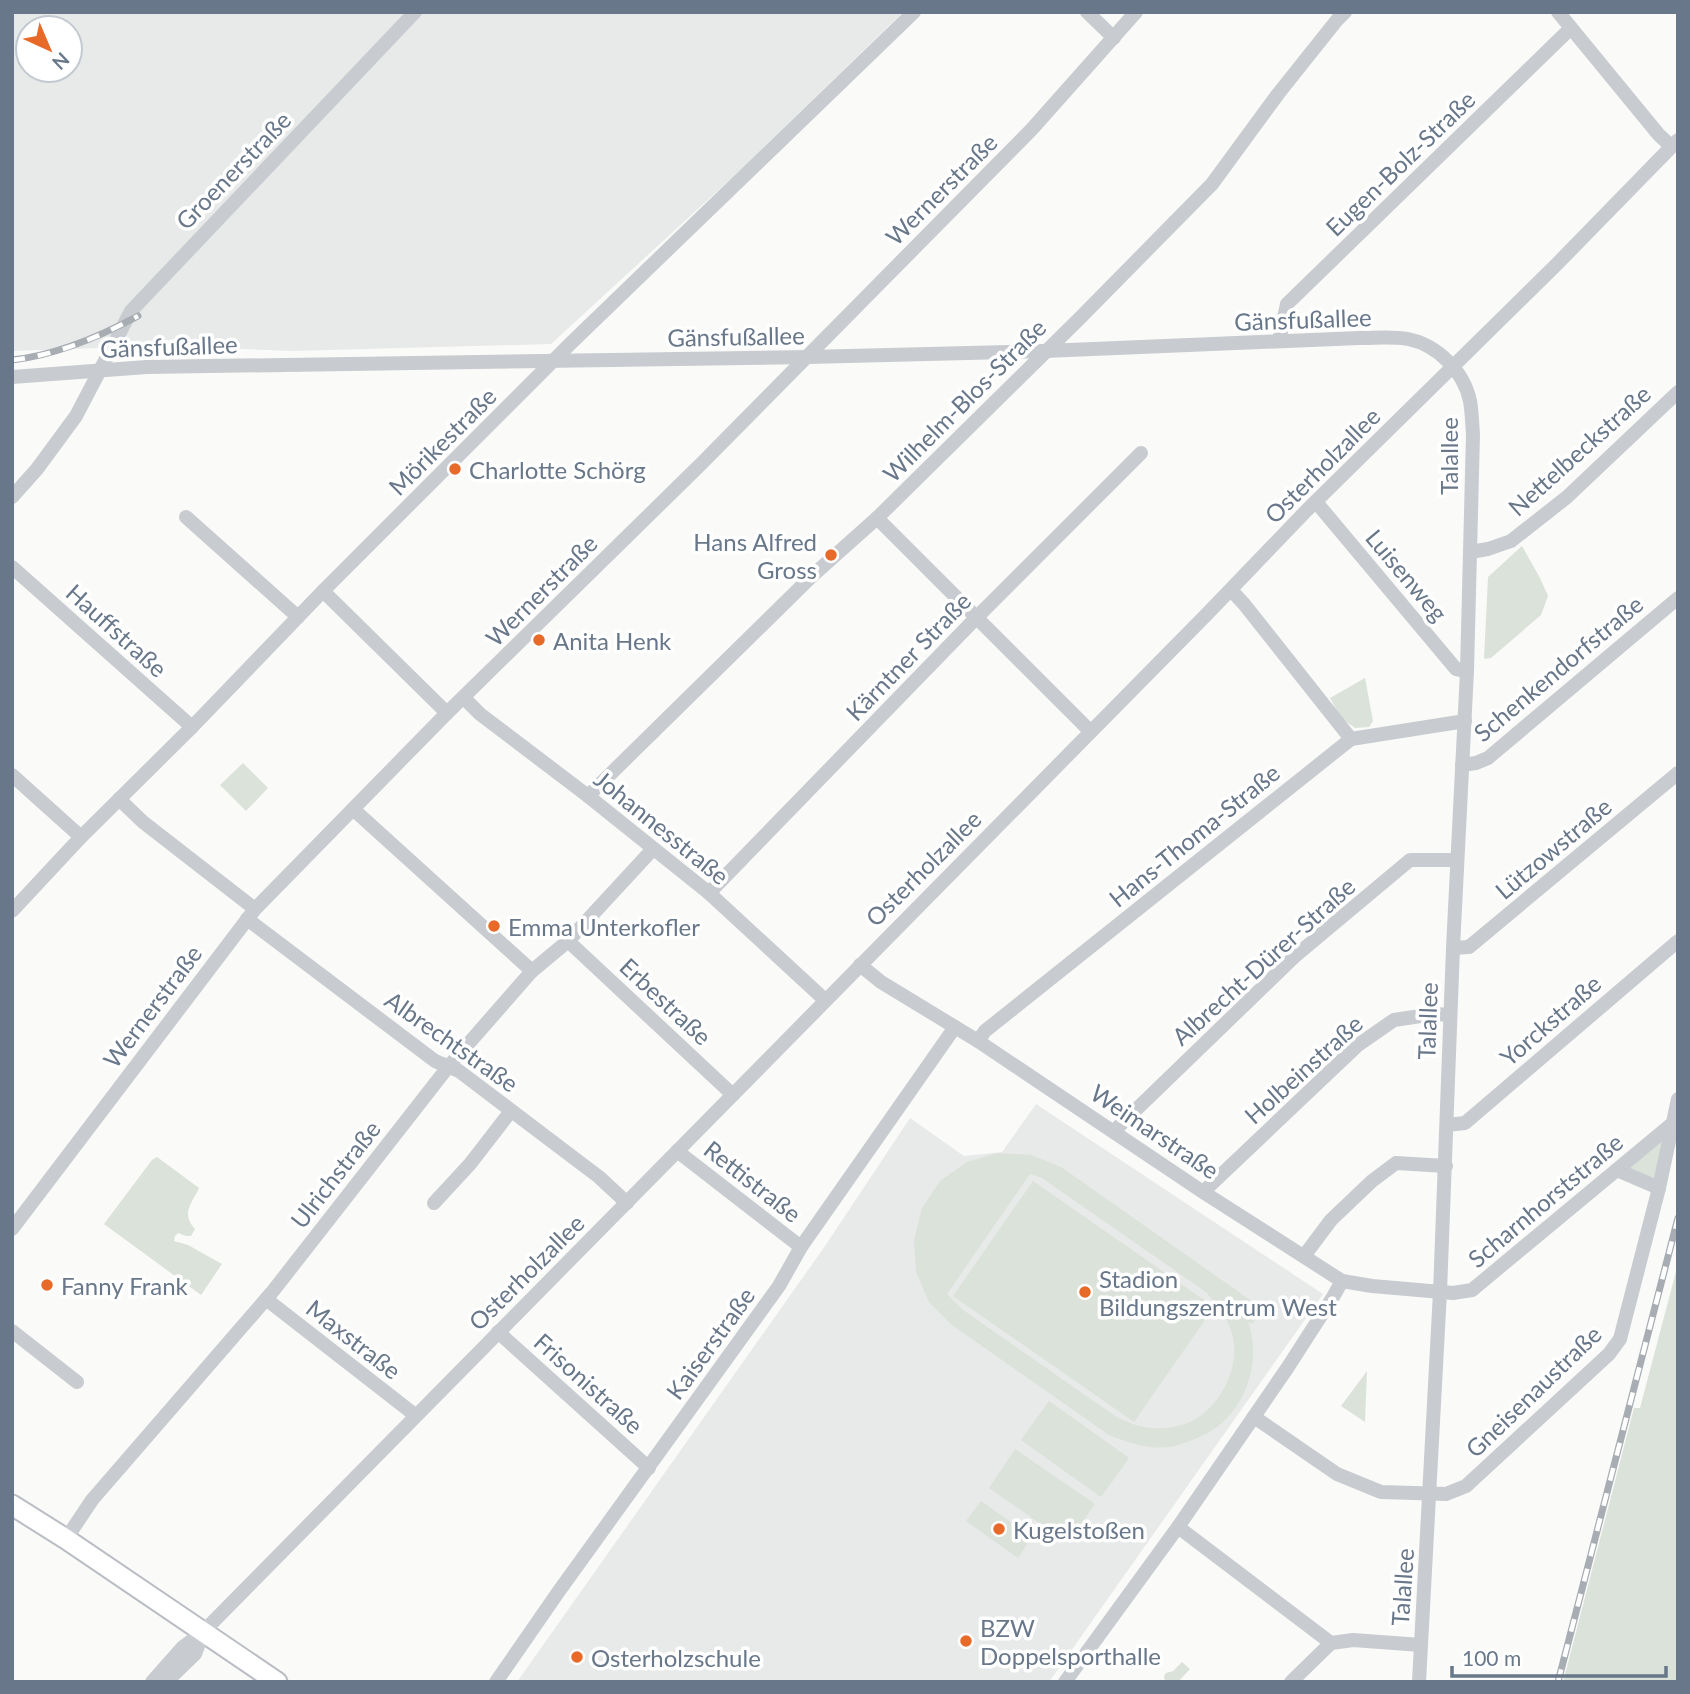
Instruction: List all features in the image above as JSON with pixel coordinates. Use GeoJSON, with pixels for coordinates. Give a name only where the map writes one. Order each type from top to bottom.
{"type":"FeatureCollection","features":[{"type":"Feature","properties":{"kind":"street","name":"Groenerstraße"},"geometry":{"type":"LineString","coordinates":[[12,497],[37,469],[76,415],[131,311],[415,12]]}},
{"type":"Feature","properties":{"kind":"street","name":"Mörikestraße"},"geometry":{"type":"LineString","coordinates":[[12,911],[323,591],[555,360],[914,12]]}},
{"type":"Feature","properties":{"kind":"street"},"geometry":{"type":"LineString","coordinates":[[1087,12],[1114,38]]}},
{"type":"Feature","properties":{"kind":"street","name":"Wernerstraße"},"geometry":{"type":"LineString","coordinates":[[12,1229],[251,914],[447,713],[807,357],[1032,129],[1136,12]]}},
{"type":"Feature","properties":{"kind":"street","name":"Wilhelm-Blos-Straße"},"geometry":{"type":"LineString","coordinates":[[588,796],[812,576],[877,517],[1212,184],[1278,94],[1345,12]]}},
{"type":"Feature","properties":{"kind":"street"},"geometry":{"type":"LineString","coordinates":[[1559,13],[1659,135],[1674,143]]}},
{"type":"Feature","properties":{"kind":"street","name":"Eugen-Bolz-Straße"},"geometry":{"type":"LineString","coordinates":[[1279,341],[1287,304],[1571,28]]}},
{"type":"Feature","properties":{"kind":"street","name":"Osterholzallee"},"geometry":{"type":"LineString","coordinates":[[203,1632],[1316,502],[1557,264],[1674,143]]}},
{"type":"Feature","properties":{"kind":"street","name":"Gänsfußallee"},"geometry":{"type":"LineString","coordinates":[[12,377],[147,367],[807,357],[1045,351],[1359,338],[1408,339],[1430,347],[1453,367]]}},
{"type":"Feature","properties":{"kind":"street","name":"Talallee"},"geometry":{"type":"LineString","coordinates":[[1419,1682],[1446,1166],[1450,1015],[1467,671],[1472,414],[1465,385],[1453,367]]}},
{"type":"Feature","properties":{"kind":"street","name":"Nettelbeckstraße"},"geometry":{"type":"LineString","coordinates":[[1470,552],[1511,541],[1567,497],[1678,392]]}},
{"type":"Feature","properties":{"kind":"street","name":"Kärntner Straße"},"geometry":{"type":"LineString","coordinates":[[709,893],[977,617],[1141,453]]}},
{"type":"Feature","properties":{"kind":"street","name":"Luisenweg"},"geometry":{"type":"LineString","coordinates":[[1316,502],[1456,669],[1467,671]]}},
{"type":"Feature","properties":{"kind":"street"},"geometry":{"type":"LineString","coordinates":[[186,517],[298,617]]}},
{"type":"Feature","properties":{"kind":"street"},"geometry":{"type":"LineString","coordinates":[[877,517],[1090,731]]}},
{"type":"Feature","properties":{"kind":"street","name":"Hauffstraße"},"geometry":{"type":"LineString","coordinates":[[12,567],[192,727]]}},
{"type":"Feature","properties":{"kind":"street"},"geometry":{"type":"LineString","coordinates":[[1230,590],[1351,739]]}},
{"type":"Feature","properties":{"kind":"street"},"geometry":{"type":"LineString","coordinates":[[323,591],[447,713]]}},
{"type":"Feature","properties":{"kind":"street","name":"Schenkendorfstraße"},"geometry":{"type":"LineString","coordinates":[[1462,765],[1488,758],[1678,598]]}},
{"type":"Feature","properties":{"kind":"street","name":"Johannesstraße"},"geometry":{"type":"LineString","coordinates":[[464,698],[480,714],[709,893],[825,1000]]}},
{"type":"Feature","properties":{"kind":"street","name":"Hans-Thoma-Straße"},"geometry":{"type":"LineString","coordinates":[[978,1041],[985,1031],[1351,739],[1465,721]]}},
{"type":"Feature","properties":{"kind":"street","name":"Lützowstraße"},"geometry":{"type":"LineString","coordinates":[[1453,948],[1469,947],[1678,773]]}},
{"type":"Feature","properties":{"kind":"street"},"geometry":{"type":"LineString","coordinates":[[12,775],[81,837]]}},
{"type":"Feature","properties":{"kind":"street","name":"Albrechtstraße"},"geometry":{"type":"LineString","coordinates":[[119,799],[354,999],[435,1061],[459,1071],[598,1177],[627,1203]]}},
{"type":"Feature","properties":{"kind":"street"},"geometry":{"type":"LineString","coordinates":[[353,809],[532,971]]}},
{"type":"Feature","properties":{"kind":"street","name":"Ulrichstraße"},"geometry":{"type":"LineString","coordinates":[[66,1539],[92,1500],[266,1299],[448,1067],[532,971],[568,940],[653,849]]}},
{"type":"Feature","properties":{"kind":"street","name":"Albrecht-Dürer-Straße"},"geometry":{"type":"LineString","coordinates":[[1114,1131],[1294,957],[1410,860],[1457,860]]}},
{"type":"Feature","properties":{"kind":"street","name":"Erbestraße"},"geometry":{"type":"LineString","coordinates":[[568,940],[733,1095]]}},
{"type":"Feature","properties":{"kind":"street","name":"Yorckstraße"},"geometry":{"type":"LineString","coordinates":[[1447,1125],[1465,1123],[1678,941]]}},
{"type":"Feature","properties":{"kind":"street","name":"Weimarstraße"},"geometry":{"type":"LineString","coordinates":[[860,965],[881,982],[978,1041],[1203,1192],[1342,1281],[1440,1292]]}},
{"type":"Feature","properties":{"kind":"street","name":"Holbeinstraße"},"geometry":{"type":"LineString","coordinates":[[1203,1192],[1357,1045],[1394,1020],[1434,1014],[1450,1015]]}},
{"type":"Feature","properties":{"kind":"street","name":"Kaiserstraße"},"geometry":{"type":"LineString","coordinates":[[496,1682],[779,1286],[801,1247],[955,1027]]}},
{"type":"Feature","properties":{"kind":"street","name":"Gneisenaustraße"},"geometry":{"type":"LineString","coordinates":[[1254,1417],[1337,1474],[1381,1492],[1446,1494],[1466,1486],[1600,1363],[1620,1339],[1659,1188],[1678,1099]]}},
{"type":"Feature","properties":{"kind":"street"},"geometry":{"type":"LineString","coordinates":[[434,1203],[470,1164],[511,1111]]}},
{"type":"Feature","properties":{"kind":"street","name":"Scharnhorststraße"},"geometry":{"type":"LineString","coordinates":[[1440,1292],[1472,1290],[1672,1124]]}},
{"type":"Feature","properties":{"kind":"street","name":"Rettistraße"},"geometry":{"type":"LineString","coordinates":[[677,1151],[801,1247]]}},
{"type":"Feature","properties":{"kind":"street"},"geometry":{"type":"LineString","coordinates":[[1304,1256],[1331,1220],[1372,1181],[1396,1163],[1446,1166]]}},
{"type":"Feature","properties":{"kind":"street"},"geometry":{"type":"LineString","coordinates":[[1617,1170],[1659,1188]]}},
{"type":"Feature","properties":{"kind":"street"},"geometry":{"type":"LineString","coordinates":[[1065,1682],[1254,1417],[1342,1281]]}},
{"type":"Feature","properties":{"kind":"street","name":"Maxstraße"},"geometry":{"type":"LineString","coordinates":[[266,1299],[415,1415]]}},
{"type":"Feature","properties":{"kind":"street"},"geometry":{"type":"LineString","coordinates":[[12,1331],[77,1382]]}},
{"type":"Feature","properties":{"kind":"street","name":"Frisonistraße"},"geometry":{"type":"LineString","coordinates":[[498,1332],[649,1468]]}},
{"type":"Feature","properties":{"kind":"street"},"geometry":{"type":"LineString","coordinates":[[12,1505],[277,1682]]}},
{"type":"Feature","properties":{"kind":"street"},"geometry":{"type":"LineString","coordinates":[[1178,1527],[1331,1643]]}},
{"type":"Feature","properties":{"kind":"street"},"geometry":{"type":"LineString","coordinates":[[152,1682],[183,1647],[203,1632]]}},
{"type":"Feature","properties":{"kind":"street"},"geometry":{"type":"LineString","coordinates":[[166,1682],[195,1654],[203,1632]]}},
{"type":"Feature","properties":{"kind":"street"},"geometry":{"type":"LineString","coordinates":[[1291,1682],[1331,1643],[1353,1640],[1421,1645]]}},
{"type":"Feature","properties":{"kind":"shaded area"},"geometry":{"type":"Polygon","coordinates":[[[12,12],[903,12],[736,174],[551,344],[293,351],[159,346],[12,351],[12,12]]]}},
{"type":"Feature","properties":{"kind":"shaded area"},"geometry":{"type":"Polygon","coordinates":[[[1522,546],[1548,596],[1541,615],[1491,658],[1484,659],[1488,577],[1522,546]]]}},
{"type":"Feature","properties":{"kind":"shaded area"},"geometry":{"type":"Polygon","coordinates":[[[1365,678],[1373,721],[1369,727],[1355,728],[1341,718],[1330,698],[1365,678]]]}},
{"type":"Feature","properties":{"kind":"shaded area"},"geometry":{"type":"Polygon","coordinates":[[[243,763],[268,788],[246,811],[220,785],[243,763]]]}},
{"type":"Feature","properties":{"kind":"shaded area"},"geometry":{"type":"Polygon","coordinates":[[[1036,1104],[1323,1294],[1049,1682],[517,1682],[825,1246],[910,1118],[964,1156],[1002,1152],[1036,1104]]]}},
{"type":"Feature","properties":{"kind":"shaded area"},"geometry":{"type":"Polygon","coordinates":[[[1672,1124],[1659,1188],[1617,1170],[1672,1124]]]}},
{"type":"Feature","properties":{"kind":"shaded area"},"geometry":{"type":"Polygon","coordinates":[[[998,1153],[1031,1155],[1061,1167],[1263,1309],[1252,1324],[1248,1322],[1253,1347],[1250,1374],[1241,1398],[1226,1419],[1206,1434],[1174,1446],[1152,1447],[1124,1441],[1109,1435],[952,1325],[929,1302],[916,1272],[914,1240],[922,1208],[940,1181],[967,1162],[998,1153]],[[1030,1174],[947,1294],[963,1310],[1118,1418],[1137,1426],[1156,1428],[1175,1427],[1203,1414],[1227,1383],[1234,1358],[1232,1333],[1218,1306],[1206,1292],[1042,1178],[1030,1174]]]}},
{"type":"Feature","properties":{"kind":"shaded area"},"geometry":{"type":"Polygon","coordinates":[[[157,1157],[199,1188],[188,1213],[195,1229],[191,1236],[178,1233],[174,1241],[188,1245],[222,1264],[201,1295],[104,1224],[157,1157]]]}},
{"type":"Feature","properties":{"kind":"shaded area"},"geometry":{"type":"Polygon","coordinates":[[[1033,1181],[1214,1307],[1134,1422],[953,1296],[1033,1181]]]}},
{"type":"Feature","properties":{"kind":"shaded area"},"geometry":{"type":"Polygon","coordinates":[[[1678,1264],[1678,1682],[1563,1682],[1634,1408],[1640,1408],[1678,1264]]]}},
{"type":"Feature","properties":{"kind":"shaded area"},"geometry":{"type":"Polygon","coordinates":[[[1367,1371],[1365,1422],[1341,1406],[1367,1371]]]}},
{"type":"Feature","properties":{"kind":"shaded area"},"geometry":{"type":"Polygon","coordinates":[[[1049,1401],[1129,1458],[1101,1497],[1021,1440],[1049,1401]]]}},
{"type":"Feature","properties":{"kind":"shaded area"},"geometry":{"type":"Polygon","coordinates":[[[1015,1449],[1095,1504],[1068,1543],[989,1488],[1015,1449]]]}},
{"type":"Feature","properties":{"kind":"shaded area","name":"Kugelstoßen"},"geometry":{"type":"Polygon","coordinates":[[[981,1501],[1032,1537],[1018,1558],[966,1521],[981,1501]]]}},
{"type":"Feature","properties":{"kind":"shaded area"},"geometry":{"type":"Polygon","coordinates":[[[1182,1662],[1190,1669],[1178,1682],[1165,1682],[1166,1673],[1173,1671],[1182,1662]]]}},
{"type":"Feature","properties":{"kind":"railway"},"geometry":{"type":"LineString","coordinates":[[12,360],[29,358],[77,344],[138,316]]}},
{"type":"Feature","properties":{"kind":"railway"},"geometry":{"type":"LineString","coordinates":[[1558,1682],[1678,1218]]}},
{"type":"Feature","properties":{"kind":"place","name":"Charlotte Schörg"},"geometry":{"type":"Point","coordinates":[455,469]}},
{"type":"Feature","properties":{"kind":"place","name":"Hans Alfred Gross"},"geometry":{"type":"Point","coordinates":[831,555]}},
{"type":"Feature","properties":{"kind":"place","name":"Anita Henk"},"geometry":{"type":"Point","coordinates":[539,640]}},
{"type":"Feature","properties":{"kind":"place","name":"Emma Unterkofler"},"geometry":{"type":"Point","coordinates":[494,926]}},
{"type":"Feature","properties":{"kind":"place","name":"Fanny Frank"},"geometry":{"type":"Point","coordinates":[47,1285]}},
{"type":"Feature","properties":{"kind":"place","name":"Stadion Bildungszentrum West"},"geometry":{"type":"Point","coordinates":[1085,1292]}},
{"type":"Feature","properties":{"kind":"place","name":"Kugelstoßen"},"geometry":{"type":"Point","coordinates":[999,1529]}},
{"type":"Feature","properties":{"kind":"place","name":"BZW Doppelsporthalle"},"geometry":{"type":"Point","coordinates":[966,1641]}},
{"type":"Feature","properties":{"kind":"place","name":"Osterholzschule"},"geometry":{"type":"Point","coordinates":[577,1657]}}]}
